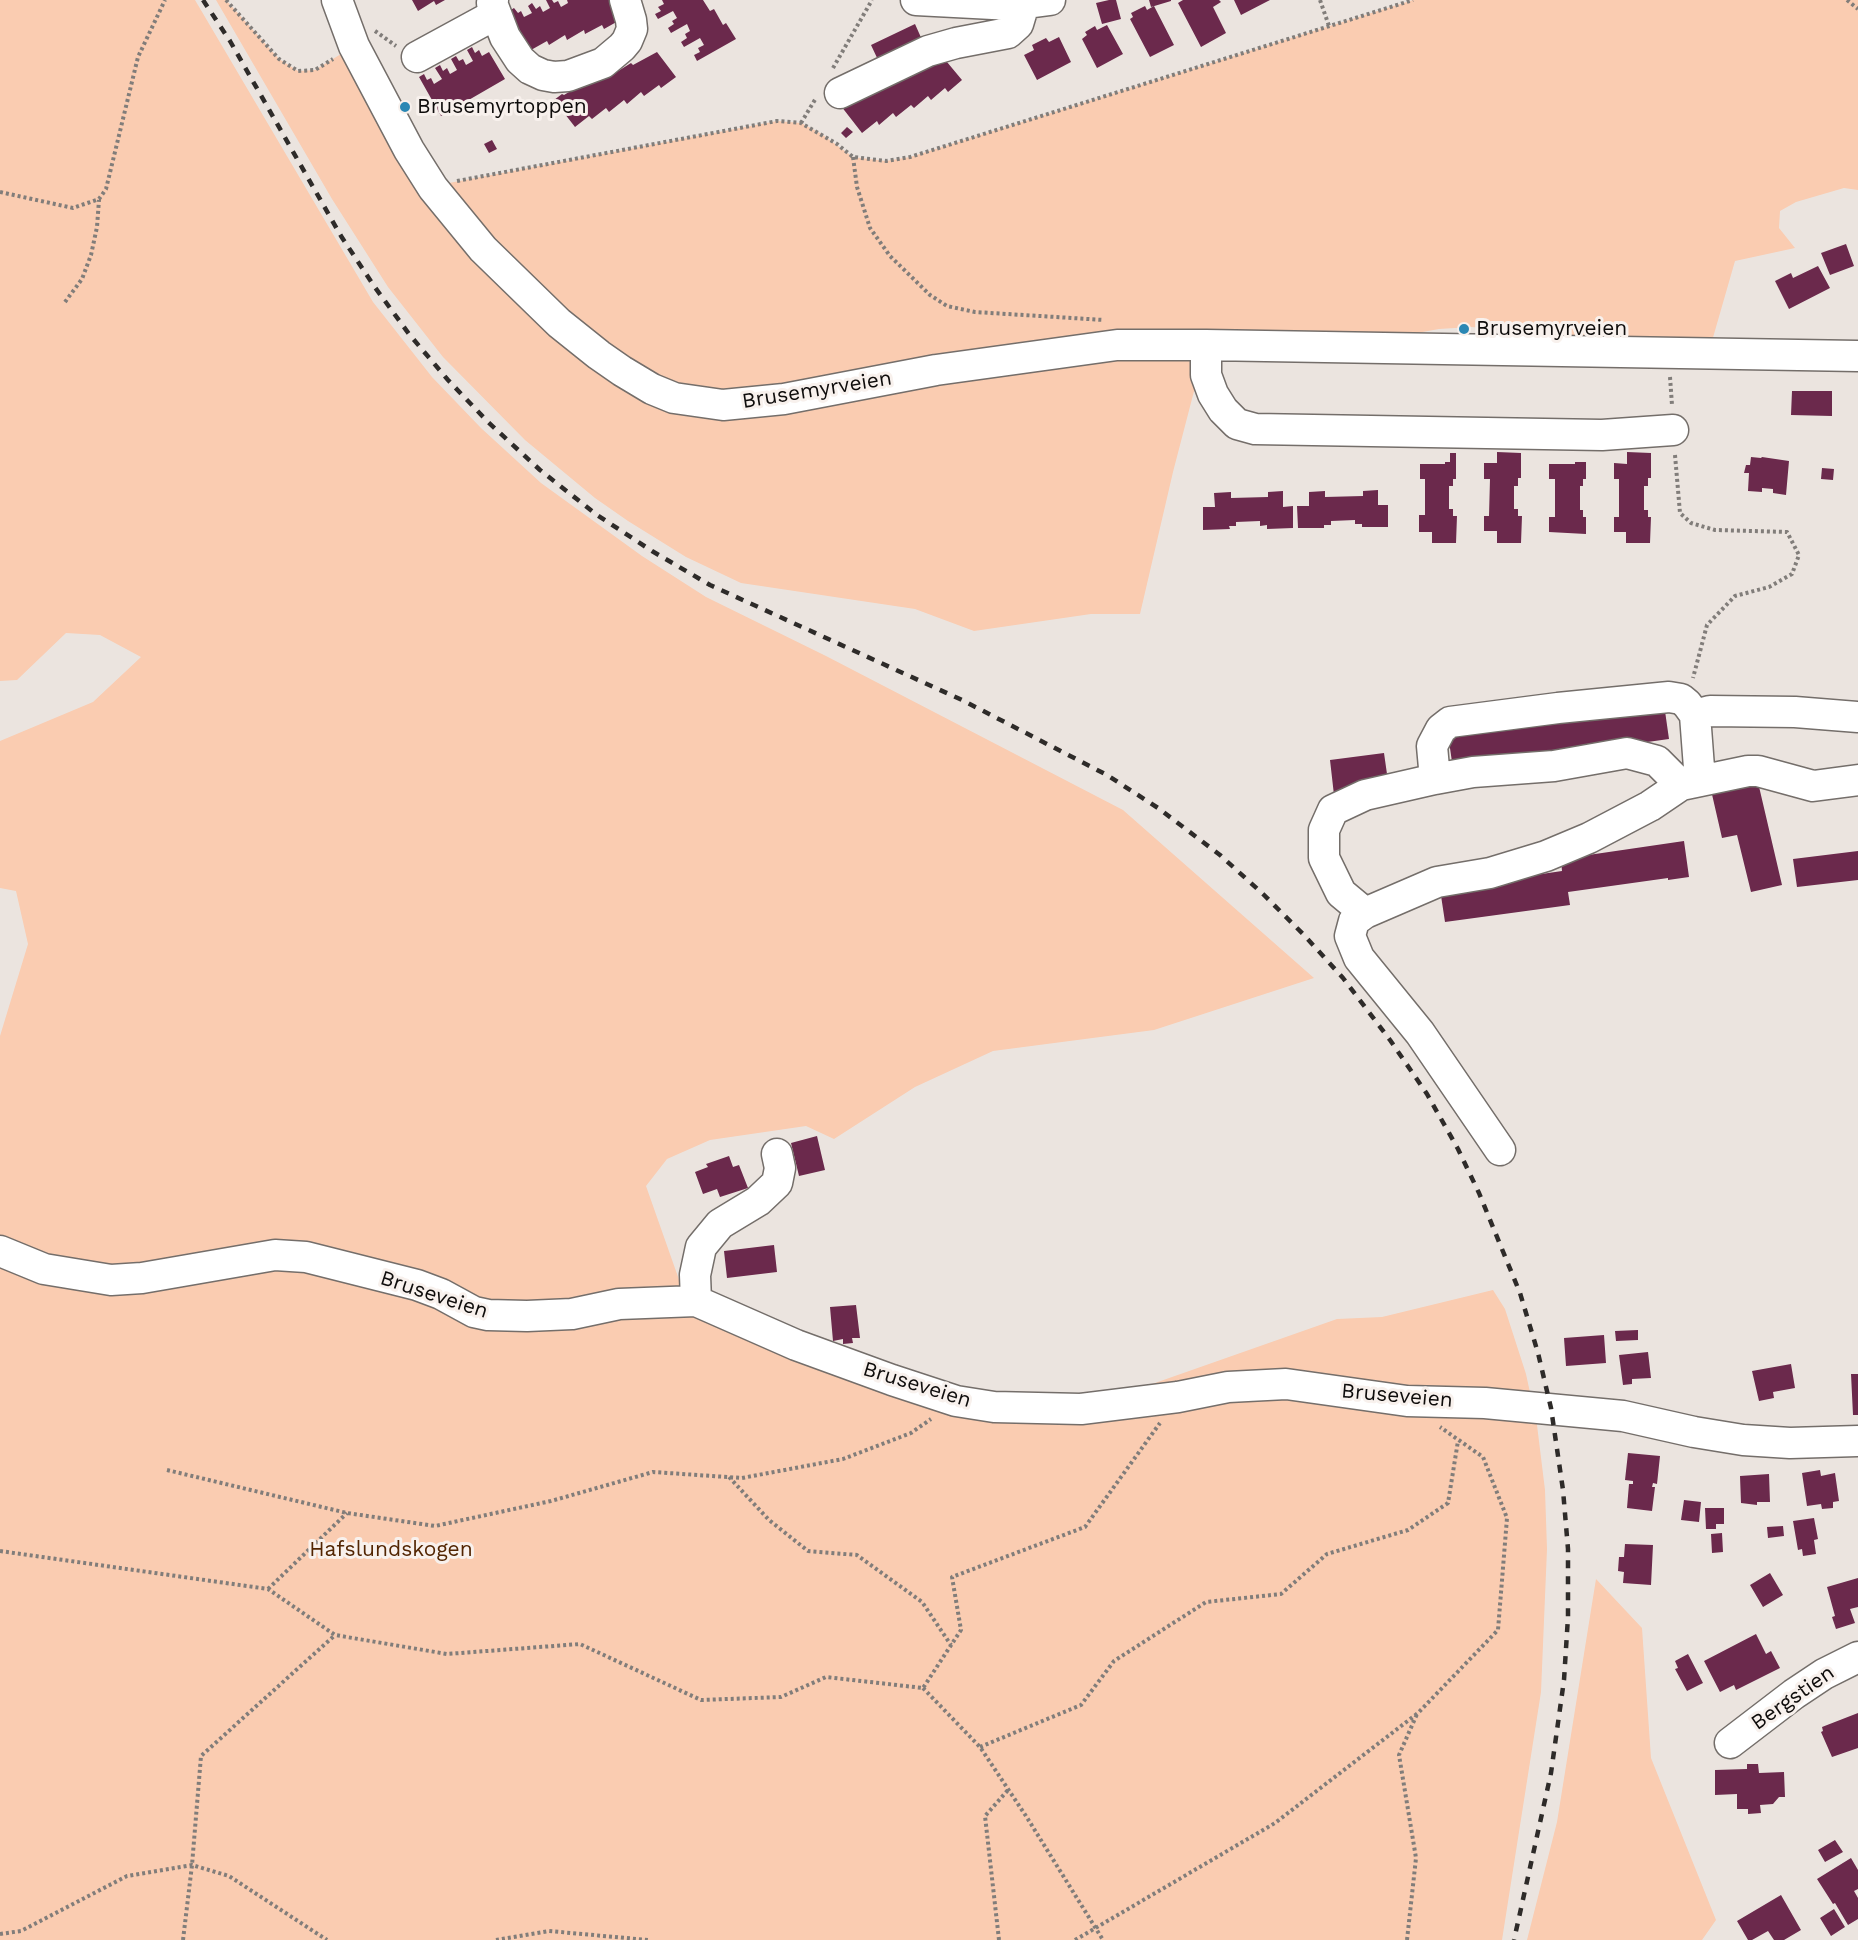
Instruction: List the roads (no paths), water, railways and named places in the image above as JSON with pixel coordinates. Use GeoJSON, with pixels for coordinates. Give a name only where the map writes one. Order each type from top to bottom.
{"type":"FeatureCollection","features":[{"type":"Feature","properties":{"kind":"street","name":"Brusemyrveien"},"geometry":{"type":"LineString","coordinates":[[337,0],[354,46],[394,123],[433,188],[483,249],[559,323],[622,371],[652,389],[674,398],[723,405],[784,399],[936,370],[1117,345],[1858,356]]}},
{"type":"Feature","properties":{"kind":"street"},"geometry":{"type":"LineString","coordinates":[[417,57],[494,7],[508,43],[520,60],[543,75],[568,76],[603,63],[627,41],[631,34],[631,20],[625,0]]}},
{"type":"Feature","properties":{"kind":"street"},"geometry":{"type":"LineString","coordinates":[[916,0],[1037,2]]}},
{"type":"Feature","properties":{"kind":"street"},"geometry":{"type":"LineString","coordinates":[[829,88],[928,51],[1008,33],[1037,2]]}},
{"type":"Feature","properties":{"kind":"street"},"geometry":{"type":"LineString","coordinates":[[1206,345],[1206,375],[1213,394],[1223,410],[1237,424],[1255,429],[1602,435],[1673,430]]}},
{"type":"Feature","properties":{"kind":"street"},"geometry":{"type":"LineString","coordinates":[[1435,778],[1432,746],[1442,729],[1450,722],[1669,696],[1681,699],[1691,709],[1795,712],[1858,717]]}},
{"type":"Feature","properties":{"kind":"street"},"geometry":{"type":"LineString","coordinates":[[1690,783],[1691,709]]}},
{"type":"Feature","properties":{"kind":"street"},"geometry":{"type":"LineString","coordinates":[[1365,913],[1341,893],[1324,858],[1324,830],[1333,810],[1365,795],[1435,778],[1473,772],[1554,766],[1627,753],[1657,761],[1690,783]]}},
{"type":"Feature","properties":{"kind":"street"},"geometry":{"type":"LineString","coordinates":[[1500,1150],[1420,1033],[1359,958],[1350,936],[1354,921],[1365,913],[1437,882],[1490,873],[1546,856],[1589,838],[1690,783],[1748,771],[1758,771],[1813,786],[1858,780]]}},
{"type":"Feature","properties":{"kind":"street"},"geometry":{"type":"LineString","coordinates":[[696,1301],[695,1275],[701,1247],[720,1224],[758,1201],[777,1183],[780,1168],[777,1154]]}},
{"type":"Feature","properties":{"kind":"street","name":"Bruseveien"},"geometry":{"type":"LineString","coordinates":[[0,1251],[44,1269],[111,1280],[142,1278],[275,1255],[306,1257],[417,1285],[441,1294],[474,1312],[488,1315],[572,1314],[620,1304],[696,1301],[796,1345],[956,1401],[994,1407],[1081,1409],[1178,1397],[1228,1387],[1286,1384],[1407,1401],[1485,1402],[1623,1416],[1743,1440],[1790,1443],[1858,1442]]}},
{"type":"Feature","properties":{"kind":"street","name":"Bergstien"},"geometry":{"type":"LineString","coordinates":[[1730,1743],[1804,1687],[1858,1657]]}},
{"type":"Feature","properties":{"kind":"railway"},"geometry":{"type":"LineString","coordinates":[[203,0],[230,41],[341,236],[374,286],[409,334],[448,380],[488,422],[540,470],[597,515],[710,585],[962,700],[1107,775],[1158,808],[1220,855],[1304,935],[1343,978],[1427,1094],[1458,1149],[1479,1193],[1520,1293],[1551,1408],[1563,1490],[1568,1549],[1568,1617],[1564,1680],[1551,1773],[1514,1940]]}},
{"type":"Feature","properties":{"kind":"place","name":"Brusemyrtoppen"},"geometry":{"type":"Point","coordinates":[405,107]}},
{"type":"Feature","properties":{"kind":"place","name":"Brusemyrveien"},"geometry":{"type":"Point","coordinates":[1464,329]}},
{"type":"Feature","properties":{"kind":"park label","name":"Hafslundskogen"},"geometry":{"type":"Point","coordinates":[391,1550]}}]}
